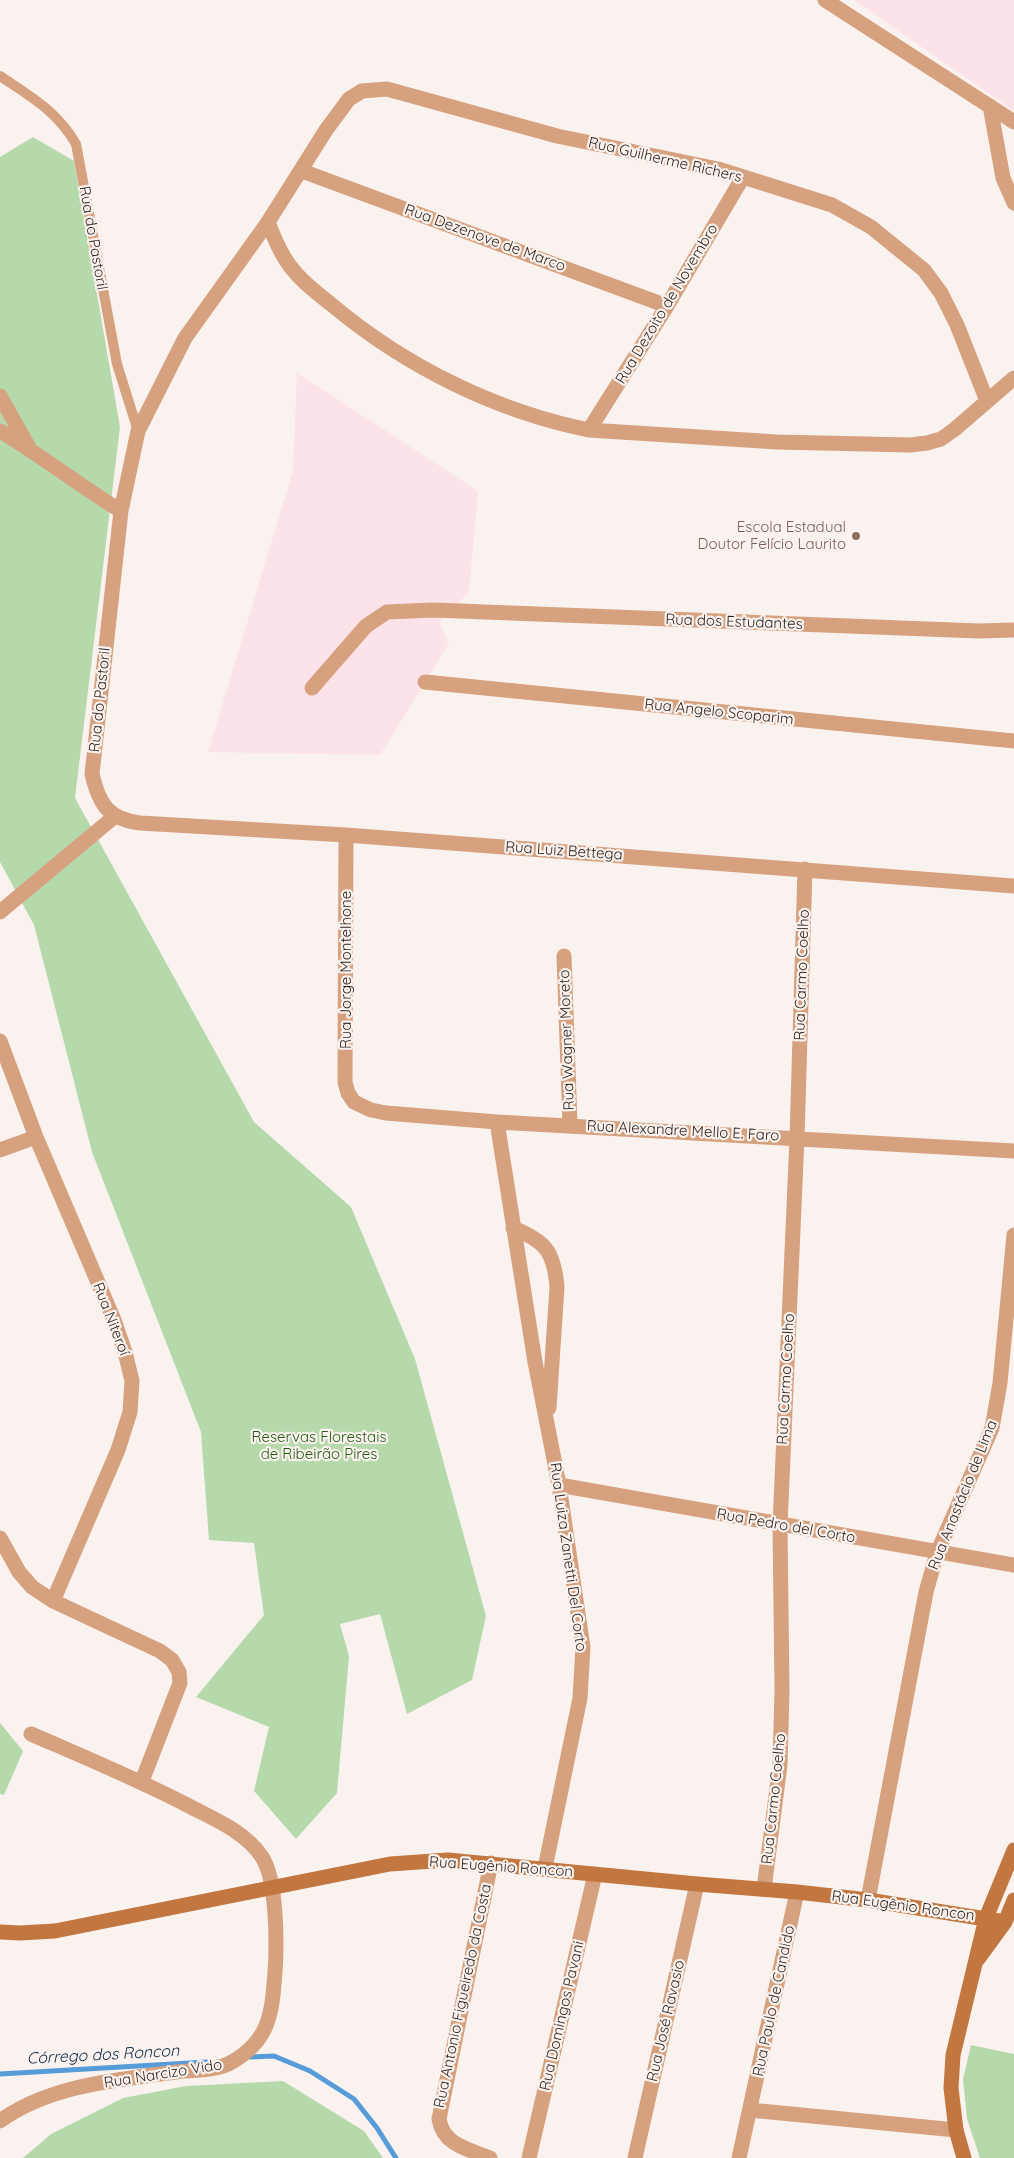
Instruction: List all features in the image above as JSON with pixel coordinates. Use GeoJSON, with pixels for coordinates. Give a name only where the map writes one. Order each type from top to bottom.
{"type":"FeatureCollection","features":[{"type":"Feature","properties":{"kind":"street"},"geometry":{"type":"LineString","coordinates":[[824,0],[1014,122]]}},
{"type":"Feature","properties":{"kind":"street","name":"Rua Guilherme Richers"},"geometry":{"type":"LineString","coordinates":[[362,92],[386,90],[557,136],[718,169],[832,205],[871,227],[924,270],[941,294],[956,325],[987,401]]}},
{"type":"Feature","properties":{"kind":"street","name":"Rua do Pastoril"},"geometry":{"type":"LineString","coordinates":[[114,817],[104,805],[96,790],[92,774],[121,511],[138,431],[185,338],[268,222],[332,123],[349,100],[362,92]]}},
{"type":"Feature","properties":{"kind":"street"},"geometry":{"type":"LineString","coordinates":[[990,106],[1003,178],[1014,203]]}},
{"type":"Feature","properties":{"kind":"street","name":"Rua Dezenove de Marco"},"geometry":{"type":"LineString","coordinates":[[302,171],[667,306]]}},
{"type":"Feature","properties":{"kind":"street","name":"Rua Dezoito de Novembro"},"geometry":{"type":"LineString","coordinates":[[589,430],[667,306],[743,177]]}},
{"type":"Feature","properties":{"kind":"street"},"geometry":{"type":"LineString","coordinates":[[268,222],[282,255],[307,284],[343,314],[397,352],[430,372],[490,400],[534,416],[589,430],[777,442],[910,444],[941,439],[1014,378]]}},
{"type":"Feature","properties":{"kind":"street"},"geometry":{"type":"LineString","coordinates":[[0,396],[31,449]]}},
{"type":"Feature","properties":{"kind":"street"},"geometry":{"type":"LineString","coordinates":[[0,431],[31,449],[55,469],[121,511]]}},
{"type":"Feature","properties":{"kind":"street","name":"Rua dos Estudantes"},"geometry":{"type":"LineString","coordinates":[[312,688],[366,626],[387,612],[433,610],[979,631],[1014,630]]}},
{"type":"Feature","properties":{"kind":"street","name":"Rua Angelo Scoparim"},"geometry":{"type":"LineString","coordinates":[[425,682],[1014,741]]}},
{"type":"Feature","properties":{"kind":"street"},"geometry":{"type":"LineString","coordinates":[[0,912],[114,817]]}},
{"type":"Feature","properties":{"kind":"street","name":"Rua Luiz Bettega"},"geometry":{"type":"LineString","coordinates":[[114,817],[140,823],[346,835],[1014,886]]}},
{"type":"Feature","properties":{"kind":"street","name":"Rua Jorge Montelhone"},"geometry":{"type":"LineString","coordinates":[[346,835],[345,1082],[348,1093],[354,1102]]}},
{"type":"Feature","properties":{"kind":"street","name":"Rua Carmo Coelho"},"geometry":{"type":"LineString","coordinates":[[764,1889],[781,1748],[780,1524],[798,1138],[805,869]]}},
{"type":"Feature","properties":{"kind":"street","name":"Rua Wagner Moreto"},"geometry":{"type":"LineString","coordinates":[[564,956],[570,1125]]}},
{"type":"Feature","properties":{"kind":"street","name":"Rua Niteroí"},"geometry":{"type":"LineString","coordinates":[[0,1040],[36,1137],[114,1320],[132,1381],[130,1412],[118,1450],[53,1600]]}},
{"type":"Feature","properties":{"kind":"street","name":"Rua Alexandre Mello E. Faro"},"geometry":{"type":"LineString","coordinates":[[354,1102],[371,1110],[386,1113],[497,1122],[1014,1151]]}},
{"type":"Feature","properties":{"kind":"street","name":"Rua Luiza Zanetti Del Corto"},"geometry":{"type":"LineString","coordinates":[[497,1122],[535,1362],[559,1485],[580,1620],[583,1670],[580,1698],[545,1868]]}},
{"type":"Feature","properties":{"kind":"street"},"geometry":{"type":"LineString","coordinates":[[0,1150],[36,1137]]}},
{"type":"Feature","properties":{"kind":"street","name":"Rua Luiza Zanetti Del Corto"},"geometry":{"type":"LineString","coordinates":[[513,1228],[543,1244],[552,1257],[555,1270],[555,1324],[548,1422]]}},
{"type":"Feature","properties":{"kind":"street","name":"Rua Anastácio de Lima"},"geometry":{"type":"LineString","coordinates":[[868,1900],[926,1592],[937,1553],[992,1428],[1000,1383],[1014,1235]]}},
{"type":"Feature","properties":{"kind":"street","name":"Rua Pedro del Corto"},"geometry":{"type":"LineString","coordinates":[[559,1485],[937,1553],[1014,1565]]}},
{"type":"Feature","properties":{"kind":"street"},"geometry":{"type":"LineString","coordinates":[[0,1538],[19,1572],[32,1587],[53,1600],[154,1647],[172,1660],[179,1672],[180,1683],[142,1782]]}},
{"type":"Feature","properties":{"kind":"street","name":"Rua Narcizo Vido"},"geometry":{"type":"LineString","coordinates":[[0,2121],[13,2112],[63,2092],[111,2081],[230,2063],[257,2044],[267,2028],[272,2002],[276,1954],[272,1887],[262,1856],[245,1839],[227,1826],[142,1782],[31,1734]]}},
{"type":"Feature","properties":{"kind":"street"},"geometry":{"type":"LineString","coordinates":[[964,2158],[956,2130],[951,2088],[953,2055],[986,1918],[1014,1850]]}},
{"type":"Feature","properties":{"kind":"street","name":"Rua Eugênio Roncon"},"geometry":{"type":"LineString","coordinates":[[0,1932],[55,1931],[412,1861],[448,1860],[797,1892],[868,1900],[1005,1922]]}},
{"type":"Feature","properties":{"kind":"street","name":"Rua Antonio Figueiredo da Costa"},"geometry":{"type":"LineString","coordinates":[[490,2158],[447,2139],[440,2129],[439,2119],[491,1863]]}},
{"type":"Feature","properties":{"kind":"street","name":"Rua Domingos Pavani"},"geometry":{"type":"LineString","coordinates":[[529,2158],[595,1874]]}},
{"type":"Feature","properties":{"kind":"street","name":"Rua José Ravasio"},"geometry":{"type":"LineString","coordinates":[[635,2158],[697,1884]]}},
{"type":"Feature","properties":{"kind":"street","name":"Rua Paulo de Candido"},"geometry":{"type":"LineString","coordinates":[[739,2158],[797,1892]]}},
{"type":"Feature","properties":{"kind":"street"},"geometry":{"type":"LineString","coordinates":[[977,1960],[1005,1922],[1014,1900]]}},
{"type":"Feature","properties":{"kind":"street"},"geometry":{"type":"LineString","coordinates":[[750,2110],[956,2130]]}},
{"type":"Feature","properties":{"kind":"lane","name":"Rua do Pastoril"},"geometry":{"type":"LineString","coordinates":[[0,76],[52,113],[65,125],[76,144],[117,364],[138,431]]}},
{"type":"Feature","properties":{"kind":"shaded area"},"geometry":{"type":"Polygon","coordinates":[[[854,0],[1014,0],[1014,111],[854,0]]]}},
{"type":"Feature","properties":{"kind":"shaded area"},"geometry":{"type":"Polygon","coordinates":[[[297,373],[478,491],[469,592],[439,623],[449,643],[380,755],[208,752],[293,471],[297,373]]]}},
{"type":"Feature","properties":{"kind":"green space","name":"Reservas Florestais de Ribeirão Pires"},"geometry":{"type":"Polygon","coordinates":[[[33,137],[74,161],[120,427],[75,798],[254,1122],[351,1207],[415,1359],[486,1616],[472,1680],[407,1714],[380,1614],[340,1624],[349,1656],[337,1793],[296,1839],[254,1791],[269,1727],[196,1697],[264,1615],[254,1543],[209,1540],[201,1432],[92,1152],[34,925],[0,862],[0,157],[33,137]]]}},
{"type":"Feature","properties":{"kind":"green space"},"geometry":{"type":"Polygon","coordinates":[[[0,1723],[23,1751],[4,1795],[0,1794],[0,1723]]]}},
{"type":"Feature","properties":{"kind":"green space"},"geometry":{"type":"Polygon","coordinates":[[[971,2045],[1014,2054],[1014,2158],[980,2158],[967,2119],[963,2079],[971,2045]]]}},
{"type":"Feature","properties":{"kind":"green space"},"geometry":{"type":"Polygon","coordinates":[[[283,2081],[364,2131],[383,2158],[23,2158],[51,2134],[123,2098],[186,2086],[283,2081]]]}},
{"type":"Feature","properties":{"kind":"waterway","name":"Córrego dos Roncon"},"geometry":{"type":"LineString","coordinates":[[250,2057],[274,2056],[310,2071],[354,2099],[377,2128],[396,2158]]}},
{"type":"Feature","properties":{"kind":"waterway","name":"Córrego dos Roncon"},"geometry":{"type":"LineString","coordinates":[[0,2074],[207,2062]]}},
{"type":"Feature","properties":{"kind":"place","name":"Escola Estadual Doutor Felício Laurito"},"geometry":{"type":"Point","coordinates":[856,536]}}]}
